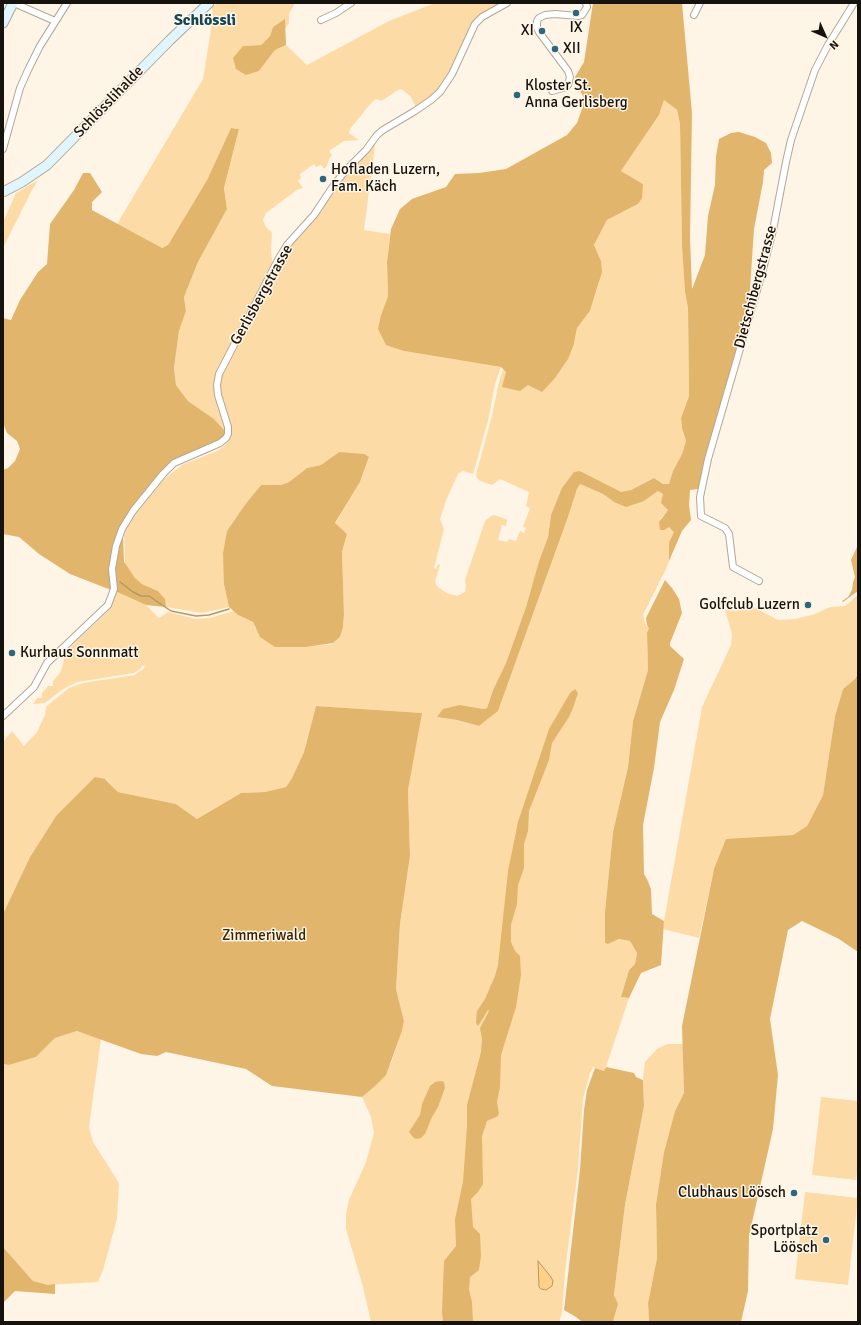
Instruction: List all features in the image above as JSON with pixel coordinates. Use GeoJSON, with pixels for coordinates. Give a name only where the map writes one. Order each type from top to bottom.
{"type":"FeatureCollection","features":[{"type":"Feature","properties":{"kind":"main road"},"geometry":{"type":"LineString","coordinates":[[3,23],[13,3]]}},
{"type":"Feature","properties":{"kind":"main road","name":"Schlösslihalde"},"geometry":{"type":"LineString","coordinates":[[3,192],[22,182],[47,165],[200,7],[209,3]]}},
{"type":"Feature","properties":{"kind":"street"},"geometry":{"type":"LineString","coordinates":[[13,3],[55,21]]}},
{"type":"Feature","properties":{"kind":"street"},"geometry":{"type":"LineString","coordinates":[[3,149],[20,88],[40,46],[67,3]]}},
{"type":"Feature","properties":{"kind":"street"},"geometry":{"type":"LineString","coordinates":[[321,20],[336,13],[351,3]]}},
{"type":"Feature","properties":{"kind":"street","name":"Gerlisbergstrasse"},"geometry":{"type":"LineString","coordinates":[[3,716],[34,687],[47,663],[108,605],[113,596],[114,589],[112,569],[116,546],[122,529],[133,511],[163,474],[174,463],[220,443],[226,438],[228,434],[228,427],[218,396],[217,385],[219,374],[279,258],[288,245],[314,215],[346,170],[366,150],[377,135],[382,130],[415,112],[440,92],[452,74],[471,31],[479,19],[507,3]]}},
{"type":"Feature","properties":{"kind":"street"},"geometry":{"type":"LineString","coordinates":[[552,91],[568,85],[570,77],[568,71],[538,32],[537,21],[545,15],[582,15],[587,7],[586,3]]}},
{"type":"Feature","properties":{"kind":"street"},"geometry":{"type":"LineString","coordinates":[[694,16],[700,3]]}},
{"type":"Feature","properties":{"kind":"street","name":"Dietschibergstrasse"},"geometry":{"type":"LineString","coordinates":[[759,581],[733,567],[729,534],[725,528],[701,516],[700,497],[708,459],[764,266],[773,230],[791,140],[815,70],[828,45],[854,3]]}},
{"type":"Feature","properties":{"kind":"shaded area"},"geometry":{"type":"Polygon","coordinates":[[[218,3],[295,3],[289,14],[289,23],[285,29],[285,20],[273,27],[270,36],[261,45],[243,46],[259,71],[275,50],[286,45],[307,65],[389,21],[435,3],[502,3],[481,15],[451,71],[434,95],[416,108],[411,97],[400,89],[381,101],[376,99],[350,129],[349,133],[359,140],[344,141],[329,151],[332,155],[324,169],[321,165],[316,167],[314,164],[300,174],[301,178],[298,181],[303,188],[297,190],[266,213],[263,220],[266,227],[272,233],[271,251],[273,266],[220,366],[214,381],[215,395],[226,432],[214,419],[188,401],[176,385],[174,368],[179,331],[186,311],[184,297],[198,262],[227,209],[224,188],[239,129],[231,128],[207,180],[168,245],[161,248],[117,224],[203,79],[213,17],[212,7],[218,3]]]}},
{"type":"Feature","properties":{"kind":"shaded area"},"geometry":{"type":"Polygon","coordinates":[[[664,100],[677,110],[680,124],[682,247],[685,292],[688,308],[689,396],[681,418],[686,441],[682,454],[673,471],[670,484],[663,484],[654,478],[631,490],[621,493],[580,471],[551,515],[548,537],[539,561],[526,607],[506,663],[493,690],[487,708],[484,709],[460,705],[437,717],[457,720],[479,726],[498,711],[580,484],[603,494],[614,502],[644,501],[658,491],[663,494],[662,497],[668,510],[660,519],[672,528],[674,532],[669,542],[669,561],[643,615],[646,626],[649,626],[647,633],[648,670],[633,721],[628,767],[613,832],[605,911],[605,943],[608,944],[619,939],[630,941],[637,953],[635,964],[629,970],[621,997],[629,998],[606,1067],[604,1071],[593,1067],[583,1098],[578,1169],[560,1322],[371,1322],[363,1287],[346,1229],[346,1214],[349,1200],[366,1162],[374,1133],[371,1117],[362,1097],[374,1087],[391,1063],[404,1021],[396,989],[400,924],[410,856],[408,790],[421,713],[316,706],[304,752],[292,778],[286,787],[265,792],[241,793],[197,819],[176,804],[118,792],[106,779],[56,816],[30,857],[3,914],[3,742],[12,731],[24,746],[37,732],[45,715],[46,707],[69,688],[83,683],[135,675],[143,669],[145,666],[143,665],[134,673],[77,682],[63,689],[45,703],[33,704],[37,698],[42,698],[42,693],[48,686],[53,686],[53,681],[60,673],[65,652],[107,612],[115,598],[115,591],[146,605],[159,618],[168,612],[196,619],[210,618],[234,611],[238,615],[253,622],[255,628],[275,647],[306,647],[332,644],[340,637],[343,627],[344,614],[342,552],[347,534],[335,524],[360,482],[369,458],[339,452],[321,465],[307,468],[289,482],[281,485],[261,485],[227,531],[224,584],[229,607],[202,613],[166,607],[165,599],[158,591],[142,584],[135,578],[125,563],[124,535],[128,525],[139,508],[165,478],[182,465],[217,451],[228,442],[231,435],[230,427],[219,393],[220,380],[224,370],[279,262],[291,243],[331,192],[374,142],[375,145],[364,230],[390,234],[387,262],[388,296],[381,315],[404,351],[501,367],[495,384],[488,421],[473,474],[463,471],[458,474],[447,498],[440,519],[444,529],[434,568],[436,569],[438,564],[440,565],[435,582],[437,586],[449,594],[457,596],[465,592],[465,580],[485,521],[494,515],[506,519],[506,526],[502,525],[498,540],[507,542],[509,539],[516,541],[520,531],[524,533],[526,528],[523,527],[530,508],[526,506],[529,492],[500,479],[492,485],[480,481],[476,475],[503,369],[506,372],[503,387],[574,344],[577,328],[590,311],[598,286],[601,261],[594,245],[607,220],[638,204],[643,184],[621,171],[659,115],[664,100]]]}},
{"type":"Feature","properties":{"kind":"shaded area"},"geometry":{"type":"Polygon","coordinates":[[[38,180],[3,248],[3,222],[16,193],[38,180]]]}},
{"type":"Feature","properties":{"kind":"shaded area"},"geometry":{"type":"Polygon","coordinates":[[[858,595],[858,674],[855,679],[843,689],[835,716],[823,795],[807,826],[793,835],[770,837],[714,869],[699,938],[663,929],[702,707],[731,645],[732,634],[725,610],[738,611],[746,603],[778,620],[795,619],[815,614],[830,607],[845,606],[858,595]]]}},
{"type":"Feature","properties":{"kind":"shaded area"},"geometry":{"type":"Polygon","coordinates":[[[77,1031],[101,1039],[89,1127],[93,1142],[119,1183],[117,1219],[103,1270],[98,1282],[48,1285],[33,1281],[3,1247],[3,1064],[9,1065],[36,1057],[55,1038],[77,1031]]]}},
{"type":"Feature","properties":{"kind":"shaded area"},"geometry":{"type":"Polygon","coordinates":[[[667,1044],[683,1044],[684,1093],[675,1111],[664,1152],[656,1204],[657,1258],[648,1303],[649,1322],[613,1322],[618,1304],[614,1295],[625,1205],[644,1106],[643,1077],[645,1062],[657,1049],[667,1044]]]}},
{"type":"Feature","properties":{"kind":"shaded area"},"geometry":{"type":"Polygon","coordinates":[[[821,1097],[858,1101],[858,1163],[856,1180],[812,1175],[821,1097]]]}},
{"type":"Feature","properties":{"kind":"shaded area","name":"Sportplatz Löösch"},"geometry":{"type":"Polygon","coordinates":[[[805,1192],[858,1198],[848,1285],[795,1279],[805,1192]]]}},
{"type":"Feature","properties":{"kind":"shaded area"},"geometry":{"type":"Polygon","coordinates":[[[538,1261],[553,1281],[552,1286],[546,1290],[539,1287],[538,1261]]]}},
{"type":"Feature","properties":{"kind":"green space"},"geometry":{"type":"Polygon","coordinates":[[[593,3],[682,3],[692,113],[690,238],[692,289],[705,255],[708,216],[715,185],[716,156],[719,139],[731,133],[739,132],[755,137],[766,143],[771,153],[772,163],[764,170],[754,229],[749,304],[698,489],[690,490],[689,505],[691,520],[682,531],[669,561],[669,542],[674,532],[669,527],[664,530],[660,530],[659,522],[668,510],[661,503],[663,494],[658,491],[644,501],[626,507],[614,502],[603,494],[580,484],[498,711],[479,726],[457,720],[437,717],[443,709],[460,705],[484,709],[487,708],[493,690],[506,663],[526,607],[539,561],[548,537],[551,515],[562,488],[574,472],[580,471],[621,492],[631,490],[654,478],[663,484],[669,484],[673,471],[682,454],[686,441],[681,418],[689,396],[688,308],[685,292],[682,247],[680,124],[677,110],[664,100],[659,115],[621,171],[643,184],[642,198],[638,204],[607,220],[594,245],[601,261],[602,272],[590,311],[577,328],[574,344],[568,359],[555,378],[542,392],[528,385],[520,391],[502,387],[506,372],[501,367],[404,351],[386,345],[378,329],[388,296],[387,262],[391,229],[400,209],[412,199],[446,187],[455,174],[479,173],[506,169],[567,135],[577,123],[583,106],[583,96],[576,84],[575,77],[584,62],[593,3]]]}},
{"type":"Feature","properties":{"kind":"green space"},"geometry":{"type":"Polygon","coordinates":[[[285,19],[286,45],[275,50],[259,71],[246,75],[236,69],[233,58],[243,46],[261,45],[270,36],[273,27],[285,19]]]}},
{"type":"Feature","properties":{"kind":"green space"},"geometry":{"type":"Polygon","coordinates":[[[231,128],[239,129],[224,188],[227,209],[198,262],[184,297],[186,311],[179,331],[174,368],[176,385],[188,401],[214,419],[226,432],[218,442],[163,472],[132,507],[119,532],[111,590],[70,574],[39,554],[19,537],[3,534],[3,470],[8,468],[15,461],[20,449],[17,441],[7,433],[3,423],[3,318],[11,320],[20,300],[38,272],[47,264],[50,224],[74,190],[83,173],[90,173],[102,192],[92,202],[92,210],[162,248],[168,245],[207,180],[231,128]]]}},
{"type":"Feature","properties":{"kind":"green space"},"geometry":{"type":"Polygon","coordinates":[[[339,452],[364,454],[369,457],[360,482],[335,523],[347,534],[342,552],[344,614],[343,627],[340,637],[333,643],[306,647],[275,647],[260,637],[253,622],[238,615],[229,607],[224,584],[223,553],[227,531],[261,485],[281,485],[289,482],[307,468],[321,465],[339,452]]]}},
{"type":"Feature","properties":{"kind":"green space"},"geometry":{"type":"Polygon","coordinates":[[[125,530],[123,536],[124,562],[135,578],[142,584],[158,591],[165,599],[166,607],[146,605],[115,591],[114,565],[118,546],[125,530]]]}},
{"type":"Feature","properties":{"kind":"green space"},"geometry":{"type":"Polygon","coordinates":[[[858,545],[858,591],[843,602],[842,601],[848,597],[852,590],[855,577],[851,560],[858,545]]]}},
{"type":"Feature","properties":{"kind":"green space"},"geometry":{"type":"Polygon","coordinates":[[[665,580],[679,599],[682,613],[670,646],[684,659],[674,690],[660,722],[654,768],[643,825],[644,874],[651,889],[652,914],[664,921],[661,965],[641,973],[629,998],[621,997],[629,970],[635,964],[637,953],[630,941],[619,939],[608,944],[605,943],[605,911],[613,832],[628,767],[633,721],[648,670],[647,633],[649,628],[646,618],[665,580]]]}},
{"type":"Feature","properties":{"kind":"green space"},"geometry":{"type":"Polygon","coordinates":[[[858,674],[858,952],[839,939],[802,921],[788,930],[770,1019],[778,1075],[773,1129],[749,1236],[748,1291],[741,1322],[649,1322],[648,1303],[657,1258],[656,1204],[664,1152],[675,1111],[684,1093],[682,1026],[714,869],[726,839],[793,835],[807,826],[823,795],[835,716],[843,689],[855,679],[858,674]]]}},
{"type":"Feature","properties":{"kind":"green space"},"geometry":{"type":"Polygon","coordinates":[[[575,689],[578,693],[573,708],[569,717],[552,743],[549,760],[529,811],[528,831],[524,844],[524,868],[518,885],[517,904],[511,925],[511,942],[515,951],[520,956],[521,975],[516,1007],[501,1055],[500,1087],[497,1102],[499,1113],[498,1116],[487,1121],[482,1136],[483,1184],[471,1199],[473,1227],[480,1234],[481,1256],[479,1270],[470,1277],[469,1289],[472,1302],[473,1322],[443,1322],[444,1261],[456,1246],[455,1219],[463,1182],[467,1105],[481,1052],[482,1039],[480,1028],[489,1011],[488,1010],[478,1026],[476,1023],[477,1011],[485,999],[498,965],[508,871],[518,822],[549,729],[570,693],[575,689]]]}},
{"type":"Feature","properties":{"kind":"green space","name":"Zimmeriwald"},"geometry":{"type":"Polygon","coordinates":[[[316,706],[422,713],[408,790],[410,856],[400,924],[396,989],[404,1021],[402,1031],[386,1075],[362,1097],[272,1086],[246,1069],[166,1052],[157,1056],[141,1054],[77,1031],[55,1038],[36,1057],[9,1065],[3,1064],[3,914],[30,857],[56,816],[95,777],[105,779],[118,792],[176,804],[197,819],[241,793],[265,792],[286,787],[292,778],[304,752],[316,706]]]}},
{"type":"Feature","properties":{"kind":"green space"},"geometry":{"type":"Polygon","coordinates":[[[606,1067],[634,1073],[636,1077],[643,1080],[644,1106],[625,1205],[614,1295],[618,1304],[613,1322],[581,1322],[576,1317],[564,1310],[580,1170],[584,1110],[587,1090],[595,1068],[604,1071],[606,1067]]]}},
{"type":"Feature","properties":{"kind":"green space"},"geometry":{"type":"Polygon","coordinates":[[[435,1082],[444,1082],[445,1088],[438,1107],[425,1134],[421,1138],[416,1139],[409,1132],[420,1115],[422,1104],[430,1086],[435,1082]]]}},
{"type":"Feature","properties":{"kind":"green space"},"geometry":{"type":"Polygon","coordinates":[[[3,1247],[33,1281],[48,1285],[55,1284],[55,1294],[15,1291],[3,1303],[3,1247]]]}},
{"type":"Feature","properties":{"kind":"waterway"},"geometry":{"type":"LineString","coordinates":[[120,582],[133,592],[141,596],[149,596],[171,611],[196,616],[209,615],[229,609]]}},
{"type":"Feature","properties":{"kind":"place","name":"IX"},"geometry":{"type":"Point","coordinates":[576,13]}},
{"type":"Feature","properties":{"kind":"place","name":"XI"},"geometry":{"type":"Point","coordinates":[542,31]}},
{"type":"Feature","properties":{"kind":"place","name":"XII"},"geometry":{"type":"Point","coordinates":[555,49]}},
{"type":"Feature","properties":{"kind":"place","name":"Kloster St. Anna Gerlisberg"},"geometry":{"type":"Point","coordinates":[517,95]}},
{"type":"Feature","properties":{"kind":"place","name":"Hofladen Luzern, Fam. Käch"},"geometry":{"type":"Point","coordinates":[323,179]}},
{"type":"Feature","properties":{"kind":"place","name":"Golfclub Luzern"},"geometry":{"type":"Point","coordinates":[808,605]}},
{"type":"Feature","properties":{"kind":"place","name":"Kurhaus Sonnmatt"},"geometry":{"type":"Point","coordinates":[12,653]}},
{"type":"Feature","properties":{"kind":"place","name":"Clubhaus Löösch"},"geometry":{"type":"Point","coordinates":[794,1193]}},
{"type":"Feature","properties":{"kind":"place","name":"Sportplatz Löösch"},"geometry":{"type":"Point","coordinates":[826,1240]}},
{"type":"Feature","properties":{"kind":"district","name":"Schlössli"},"geometry":{"type":"Point","coordinates":[205,21]}}]}
